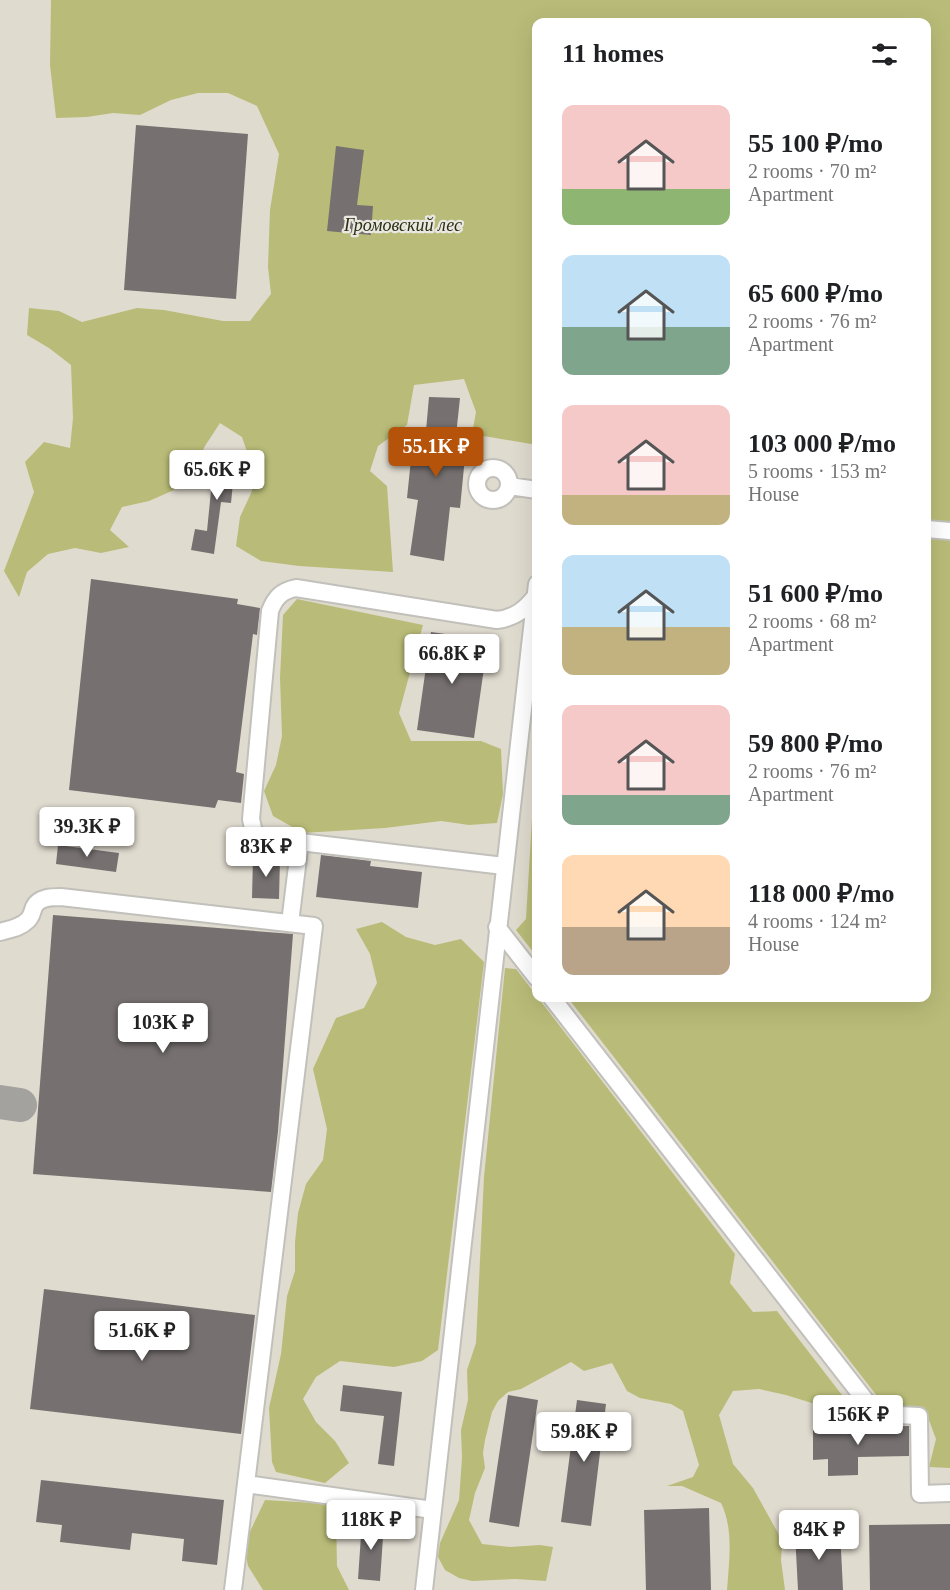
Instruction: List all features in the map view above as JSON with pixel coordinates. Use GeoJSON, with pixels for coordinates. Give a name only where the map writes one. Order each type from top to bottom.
{"type":"FeatureCollection","features":[{"type":"Feature","properties":{"kind":"lane"},"geometry":{"type":"LineString","coordinates":[[509,486],[532,489]]}},
{"type":"Feature","properties":{"kind":"lane"},"geometry":{"type":"LineString","coordinates":[[931,529],[950,531]]}},
{"type":"Feature","properties":{"kind":"lane"},"geometry":{"type":"LineString","coordinates":[[504,866],[261,837],[254,833],[251,827],[270,612],[278,596],[284,591],[296,588],[497,621],[520,613],[532,596]]}},
{"type":"Feature","properties":{"kind":"lane"},"geometry":{"type":"LineString","coordinates":[[424,1590],[532,624]]}},
{"type":"Feature","properties":{"kind":"lane"},"geometry":{"type":"LineString","coordinates":[[290,923],[300,842]]}},
{"type":"Feature","properties":{"kind":"lane"},"geometry":{"type":"LineString","coordinates":[[0,932],[16,928],[24,923],[33,914],[38,902],[61,897],[314,926],[233,1590]]}},
{"type":"Feature","properties":{"kind":"lane"},"geometry":{"type":"LineString","coordinates":[[497,927],[532,972]]}},
{"type":"Feature","properties":{"kind":"lane"},"geometry":{"type":"LineString","coordinates":[[555,1002],[876,1414],[919,1416],[920,1494],[950,1493]]}},
{"type":"Feature","properties":{"kind":"lane"},"geometry":{"type":"LineString","coordinates":[[246,1484],[433,1510]]}},
{"type":"Feature","properties":{"kind":"shaded area"},"geometry":{"type":"Polygon","coordinates":[[[0,0],[950,0],[950,1590],[0,1590],[0,0]]]}},
{"type":"Feature","properties":{"kind":"green space","name":"Громовский лес"},"geometry":{"type":"Polygon","coordinates":[[[51,0],[950,0],[950,523],[931,521],[931,18],[532,18],[532,444],[472,434],[476,412],[464,379],[414,385],[407,425],[378,446],[370,471],[387,486],[393,572],[299,566],[261,561],[236,546],[240,517],[252,491],[251,464],[242,437],[220,423],[193,471],[174,490],[149,501],[122,507],[110,530],[129,547],[101,553],[75,548],[48,554],[27,572],[19,597],[4,571],[34,492],[25,462],[44,442],[70,448],[73,418],[71,365],[27,335],[29,308],[59,311],[82,322],[137,308],[164,310],[223,321],[250,321],[271,294],[268,267],[270,210],[279,154],[257,106],[228,93],[198,93],[171,100],[140,115],[113,113],[56,118],[50,65],[51,0]]]}},
{"type":"Feature","properties":{"kind":"green space"},"geometry":{"type":"Polygon","coordinates":[[[931,536],[950,538],[950,1468],[929,1467],[936,1439],[924,1407],[884,1405],[571,1002],[931,1002],[931,536]]]}},
{"type":"Feature","properties":{"kind":"green space"},"geometry":{"type":"Polygon","coordinates":[[[297,599],[423,625],[399,713],[411,741],[481,741],[501,749],[503,794],[497,823],[469,825],[441,821],[385,828],[303,833],[273,816],[264,791],[276,765],[282,736],[280,678],[283,615],[297,599]]]}},
{"type":"Feature","properties":{"kind":"green space"},"geometry":{"type":"Polygon","coordinates":[[[532,818],[532,951],[516,930],[526,919],[532,818]]]}},
{"type":"Feature","properties":{"kind":"green space"},"geometry":{"type":"Polygon","coordinates":[[[382,922],[406,937],[435,945],[461,939],[484,962],[438,1350],[422,1361],[394,1367],[340,1361],[316,1377],[303,1399],[316,1422],[335,1441],[349,1463],[325,1483],[276,1472],[272,1462],[269,1408],[281,1354],[287,1296],[295,1271],[298,1213],[306,1184],[323,1160],[327,1129],[313,1069],[336,1018],[364,1008],[377,983],[370,954],[356,929],[382,922]]]}},
{"type":"Feature","properties":{"kind":"green space"},"geometry":{"type":"Polygon","coordinates":[[[505,968],[516,969],[532,990],[532,1002],[541,1002],[735,1254],[730,1283],[753,1312],[777,1311],[842,1395],[828,1408],[759,1389],[733,1391],[719,1415],[733,1464],[753,1488],[778,1533],[782,1546],[781,1560],[785,1590],[727,1590],[729,1535],[721,1503],[682,1486],[667,1486],[693,1477],[699,1465],[683,1411],[671,1404],[640,1398],[627,1391],[612,1363],[584,1371],[571,1362],[521,1389],[508,1392],[498,1401],[492,1412],[483,1453],[485,1468],[475,1493],[469,1520],[482,1544],[510,1547],[540,1545],[553,1547],[546,1581],[516,1579],[472,1581],[459,1578],[445,1570],[438,1557],[440,1543],[459,1500],[461,1430],[468,1400],[467,1370],[476,1343],[484,1177],[505,968]]]}},
{"type":"Feature","properties":{"kind":"green space"},"geometry":{"type":"Polygon","coordinates":[[[265,1500],[332,1504],[336,1514],[337,1566],[349,1590],[263,1590],[248,1566],[244,1544],[265,1500]]]}},
{"type":"Feature","properties":{"kind":"building"},"geometry":{"type":"Polygon","coordinates":[[[136,125],[248,134],[236,299],[124,290],[136,125]]]}},
{"type":"Feature","properties":{"kind":"building"},"geometry":{"type":"Polygon","coordinates":[[[336,146],[364,150],[357,205],[373,206],[371,235],[327,231],[336,146]]]}},
{"type":"Feature","properties":{"kind":"building"},"geometry":{"type":"Polygon","coordinates":[[[429,397],[460,398],[455,445],[466,447],[460,508],[450,507],[444,561],[410,555],[418,500],[407,498],[413,440],[425,442],[429,397]]]}},
{"type":"Feature","properties":{"kind":"building"},"geometry":{"type":"Polygon","coordinates":[[[215,451],[236,453],[231,503],[221,502],[214,554],[191,550],[195,529],[207,531],[215,451]]]}},
{"type":"Feature","properties":{"kind":"building"},"geometry":{"type":"Polygon","coordinates":[[[91,579],[238,599],[237,604],[260,608],[257,635],[253,634],[236,772],[244,774],[241,803],[218,800],[215,808],[69,790],[91,579]]]}},
{"type":"Feature","properties":{"kind":"building"},"geometry":{"type":"Polygon","coordinates":[[[431,632],[488,640],[474,738],[417,730],[431,632]]]}},
{"type":"Feature","properties":{"kind":"building"},"geometry":{"type":"Polygon","coordinates":[[[58,845],[119,853],[116,872],[56,864],[58,845]]]}},
{"type":"Feature","properties":{"kind":"building"},"geometry":{"type":"Polygon","coordinates":[[[321,855],[371,861],[370,866],[422,872],[418,908],[316,897],[321,855]]]}},
{"type":"Feature","properties":{"kind":"building"},"geometry":{"type":"Polygon","coordinates":[[[253,857],[280,858],[279,899],[252,898],[253,857]]]}},
{"type":"Feature","properties":{"kind":"building"},"geometry":{"type":"Polygon","coordinates":[[[53,915],[293,934],[271,1192],[33,1174],[53,915]]]}},
{"type":"Feature","properties":{"kind":"building"},"geometry":{"type":"Polygon","coordinates":[[[44,1289],[255,1315],[241,1434],[30,1409],[44,1289]]]}},
{"type":"Feature","properties":{"kind":"building"},"geometry":{"type":"Polygon","coordinates":[[[343,1385],[402,1392],[394,1466],[378,1464],[384,1416],[340,1411],[343,1385]]]}},
{"type":"Feature","properties":{"kind":"building"},"geometry":{"type":"Polygon","coordinates":[[[508,1395],[538,1400],[519,1527],[489,1522],[508,1395]]]}},
{"type":"Feature","properties":{"kind":"building"},"geometry":{"type":"Polygon","coordinates":[[[577,1400],[606,1404],[591,1526],[561,1522],[577,1400]]]}},
{"type":"Feature","properties":{"kind":"building"},"geometry":{"type":"Polygon","coordinates":[[[909,1426],[909,1456],[858,1457],[858,1475],[828,1476],[828,1459],[813,1460],[813,1427],[909,1426]]]}},
{"type":"Feature","properties":{"kind":"building"},"geometry":{"type":"Polygon","coordinates":[[[41,1480],[224,1500],[217,1565],[182,1561],[184,1539],[132,1533],[130,1550],[60,1542],[62,1525],[36,1522],[41,1480]]]}},
{"type":"Feature","properties":{"kind":"building"},"geometry":{"type":"Polygon","coordinates":[[[709,1508],[711,1590],[646,1590],[644,1510],[709,1508]]]}},
{"type":"Feature","properties":{"kind":"building"},"geometry":{"type":"Polygon","coordinates":[[[362,1521],[384,1523],[380,1581],[358,1579],[362,1521]]]}},
{"type":"Feature","properties":{"kind":"building"},"geometry":{"type":"Polygon","coordinates":[[[950,1524],[950,1590],[870,1590],[869,1525],[950,1524]]]}},
{"type":"Feature","properties":{"kind":"building"},"geometry":{"type":"Polygon","coordinates":[[[840,1530],[843,1590],[798,1590],[795,1533],[840,1530]]]}},
{"type":"Feature","properties":{"kind":"taxiway"},"geometry":{"type":"LineString","coordinates":[[0,1102],[20,1105]]}}]}
